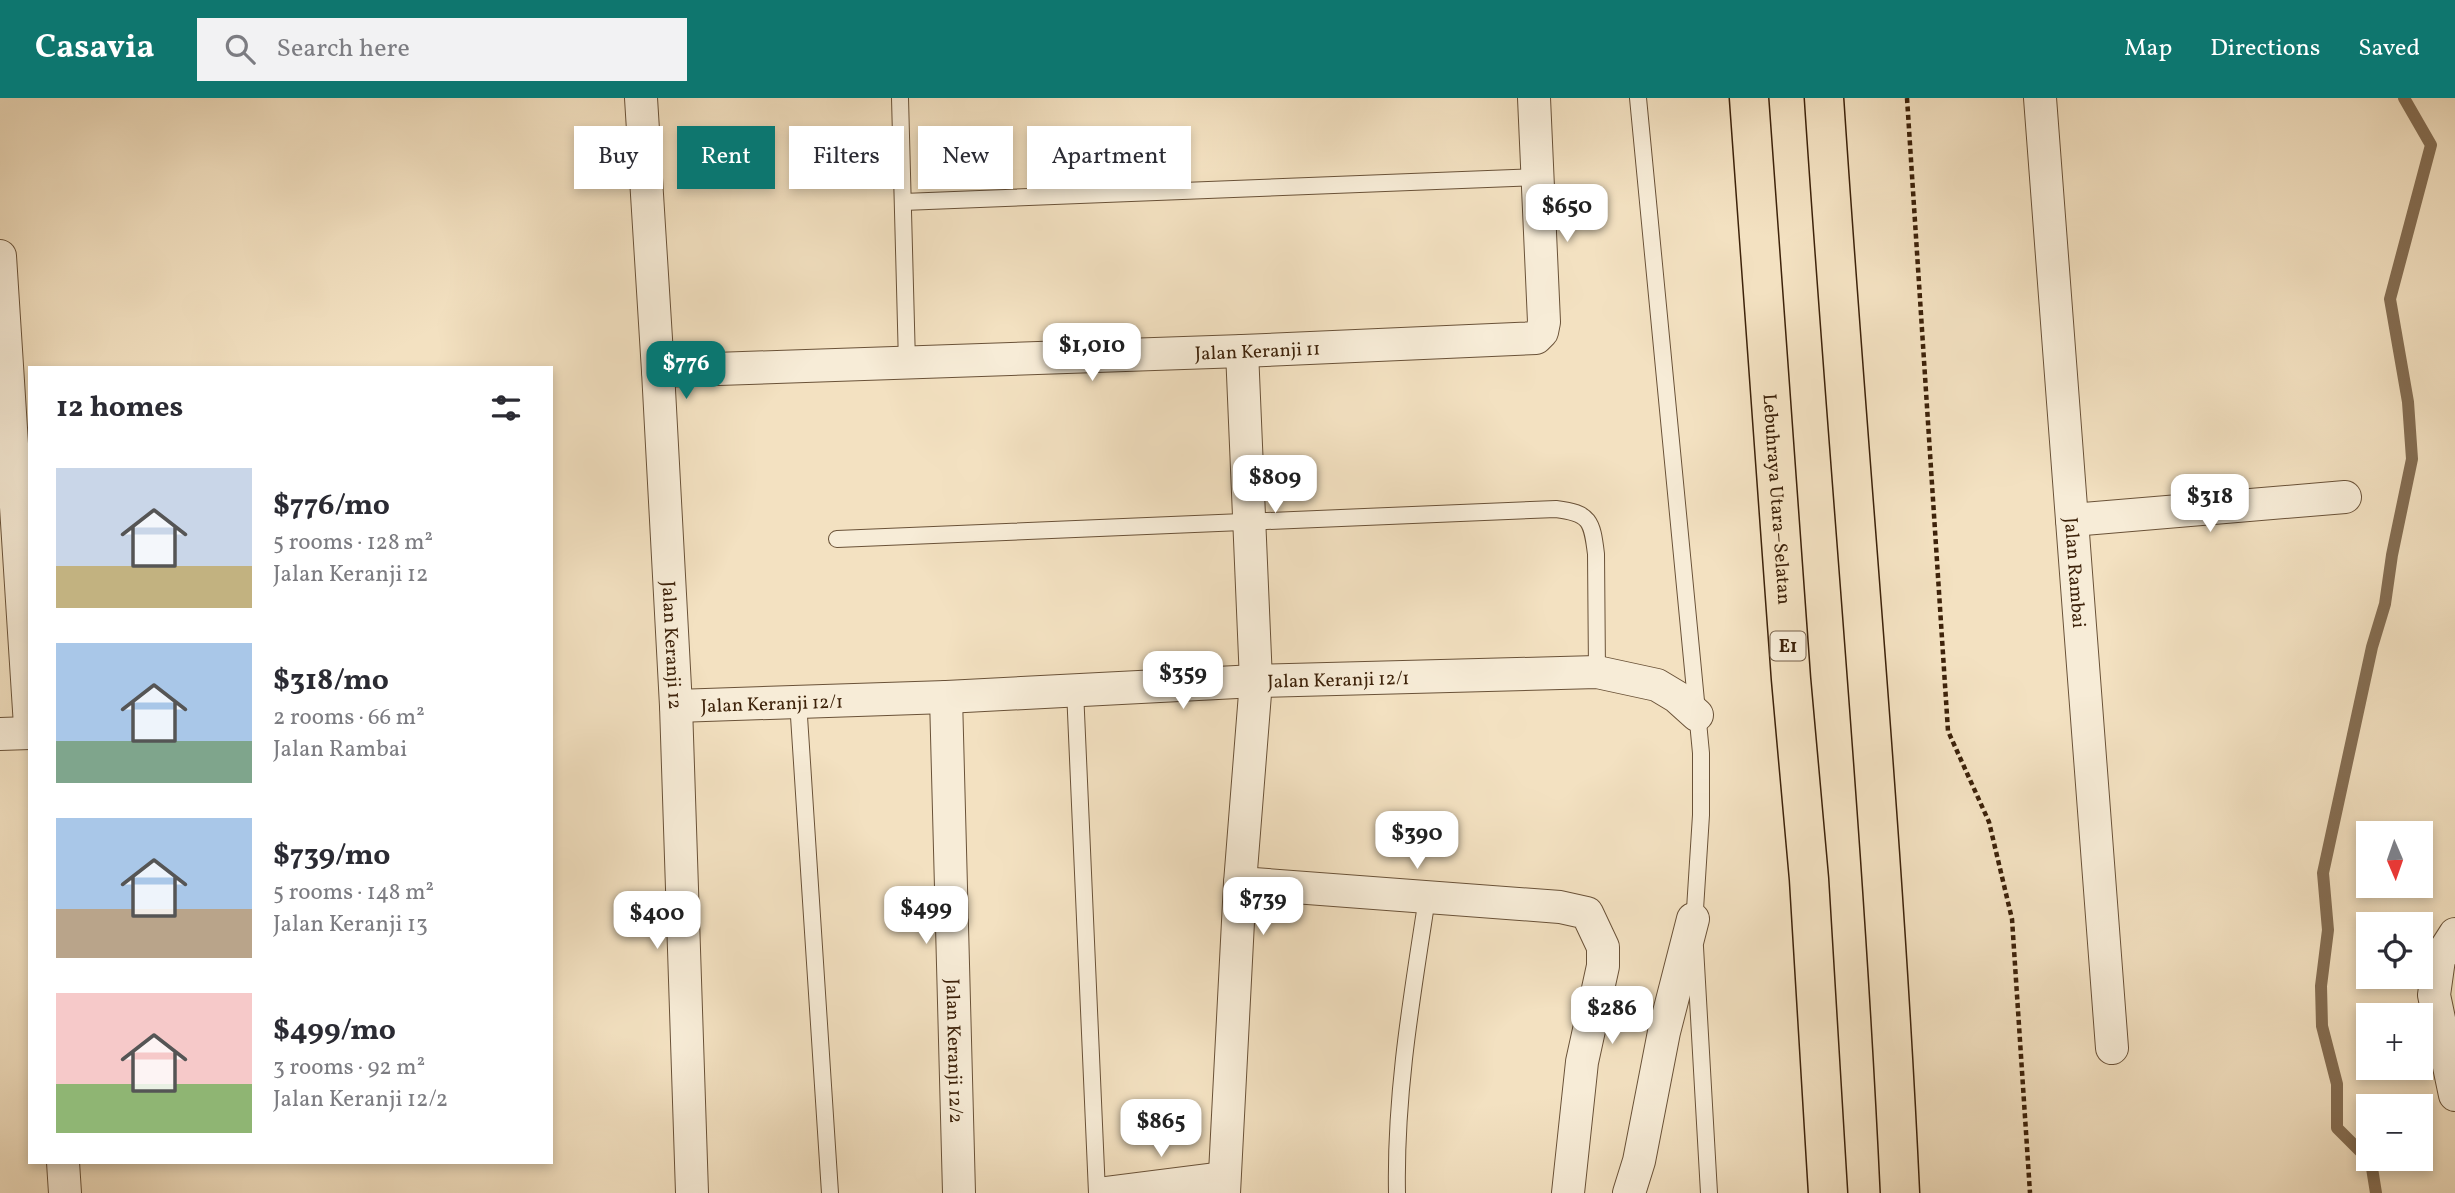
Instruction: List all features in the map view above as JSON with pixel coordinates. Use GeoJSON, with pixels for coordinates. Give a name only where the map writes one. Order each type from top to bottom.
{"type":"FeatureCollection","features":[{"type":"Feature","properties":{"kind":"highway","name":"Lebuhraya Utara–Selatan"},"geometry":{"type":"LineString","coordinates":[[1749,98],[1790,679],[1809,879],[1828,1193]]}},
{"type":"Feature","properties":{"kind":"highway"},"geometry":{"type":"LineString","coordinates":[[1824,98],[1886,933],[1900,1193]]}},
{"type":"Feature","properties":{"kind":"street","name":"Jalan Keranji 12"},"geometry":{"type":"LineString","coordinates":[[641,98],[676,706],[692,1193]]}},
{"type":"Feature","properties":{"kind":"street"},"geometry":{"type":"LineString","coordinates":[[1534,98],[1538,177]]}},
{"type":"Feature","properties":{"kind":"street","name":"Jalan Rambai"},"geometry":{"type":"LineString","coordinates":[[2040,98],[2112,1048]]}},
{"type":"Feature","properties":{"kind":"street","name":"Jalan Keranji 11"},"geometry":{"type":"LineString","coordinates":[[658,371],[1536,338],[1542,332],[1544,322],[1538,177]]}},
{"type":"Feature","properties":{"kind":"street"},"geometry":{"type":"LineString","coordinates":[[0,256],[5,387],[28,699]]}},
{"type":"Feature","properties":{"kind":"street"},"geometry":{"type":"LineString","coordinates":[[1105,1193],[1224,1185],[1240,883],[1256,681],[1242,351]]}},
{"type":"Feature","properties":{"kind":"street"},"geometry":{"type":"LineString","coordinates":[[2072,520],[2344,497]]}},
{"type":"Feature","properties":{"kind":"street","name":"Jalan Keranji 12/1"},"geometry":{"type":"LineString","coordinates":[[676,706],[946,697],[1256,681],[1597,672],[1657,685],[1677,697],[1697,715]]}},
{"type":"Feature","properties":{"kind":"street","name":"Jalan Keranji 12/2"},"geometry":{"type":"LineString","coordinates":[[946,697],[959,1193]]}},
{"type":"Feature","properties":{"kind":"street"},"geometry":{"type":"LineString","coordinates":[[0,734],[28,733]]}},
{"type":"Feature","properties":{"kind":"street"},"geometry":{"type":"LineString","coordinates":[[1240,883],[1560,907],[1587,913],[1603,947],[1603,966],[1581,1062],[1568,1193]]}},
{"type":"Feature","properties":{"kind":"street"},"geometry":{"type":"LineString","coordinates":[[1629,1193],[1639,1161],[1664,1032],[1693,919]]}},
{"type":"Feature","properties":{"kind":"street"},"geometry":{"type":"LineString","coordinates":[[2455,934],[2439,959],[2455,1096]]}},
{"type":"Feature","properties":{"kind":"street"},"geometry":{"type":"LineString","coordinates":[[64,1164],[65,1193]]}},
{"type":"Feature","properties":{"kind":"lane"},"geometry":{"type":"LineString","coordinates":[[900,98],[907,363]]}},
{"type":"Feature","properties":{"kind":"lane"},"geometry":{"type":"LineString","coordinates":[[1638,98],[1701,753],[1701,815],[1693,919],[1709,1193]]}},
{"type":"Feature","properties":{"kind":"lane"},"geometry":{"type":"LineString","coordinates":[[903,202],[1538,177]]}},
{"type":"Feature","properties":{"kind":"lane"},"geometry":{"type":"LineString","coordinates":[[837,539],[1556,509],[1578,512],[1587,520],[1594,535],[1597,672]]}},
{"type":"Feature","properties":{"kind":"lane"},"geometry":{"type":"LineString","coordinates":[[1074,690],[1097,1193]]}},
{"type":"Feature","properties":{"kind":"lane"},"geometry":{"type":"LineString","coordinates":[[798,702],[830,1193]]}},
{"type":"Feature","properties":{"kind":"lane"},"geometry":{"type":"LineString","coordinates":[[1397,1193],[1396,1161],[1404,1045],[1427,898]]}},
{"type":"Feature","properties":{"kind":"path"},"geometry":{"type":"LineString","coordinates":[[1907,98],[1948,731],[1989,822],[2012,919],[2030,1193]]}},
{"type":"Feature","properties":{"kind":"waterway"},"geometry":{"type":"LineString","coordinates":[[2376,1193],[2371,1162],[2337,1128],[2337,1084],[2322,1026],[2321,986],[2328,930],[2323,873],[2372,647],[2385,604],[2412,459],[2408,402],[2390,299],[2431,145],[2404,98]]}}]}
